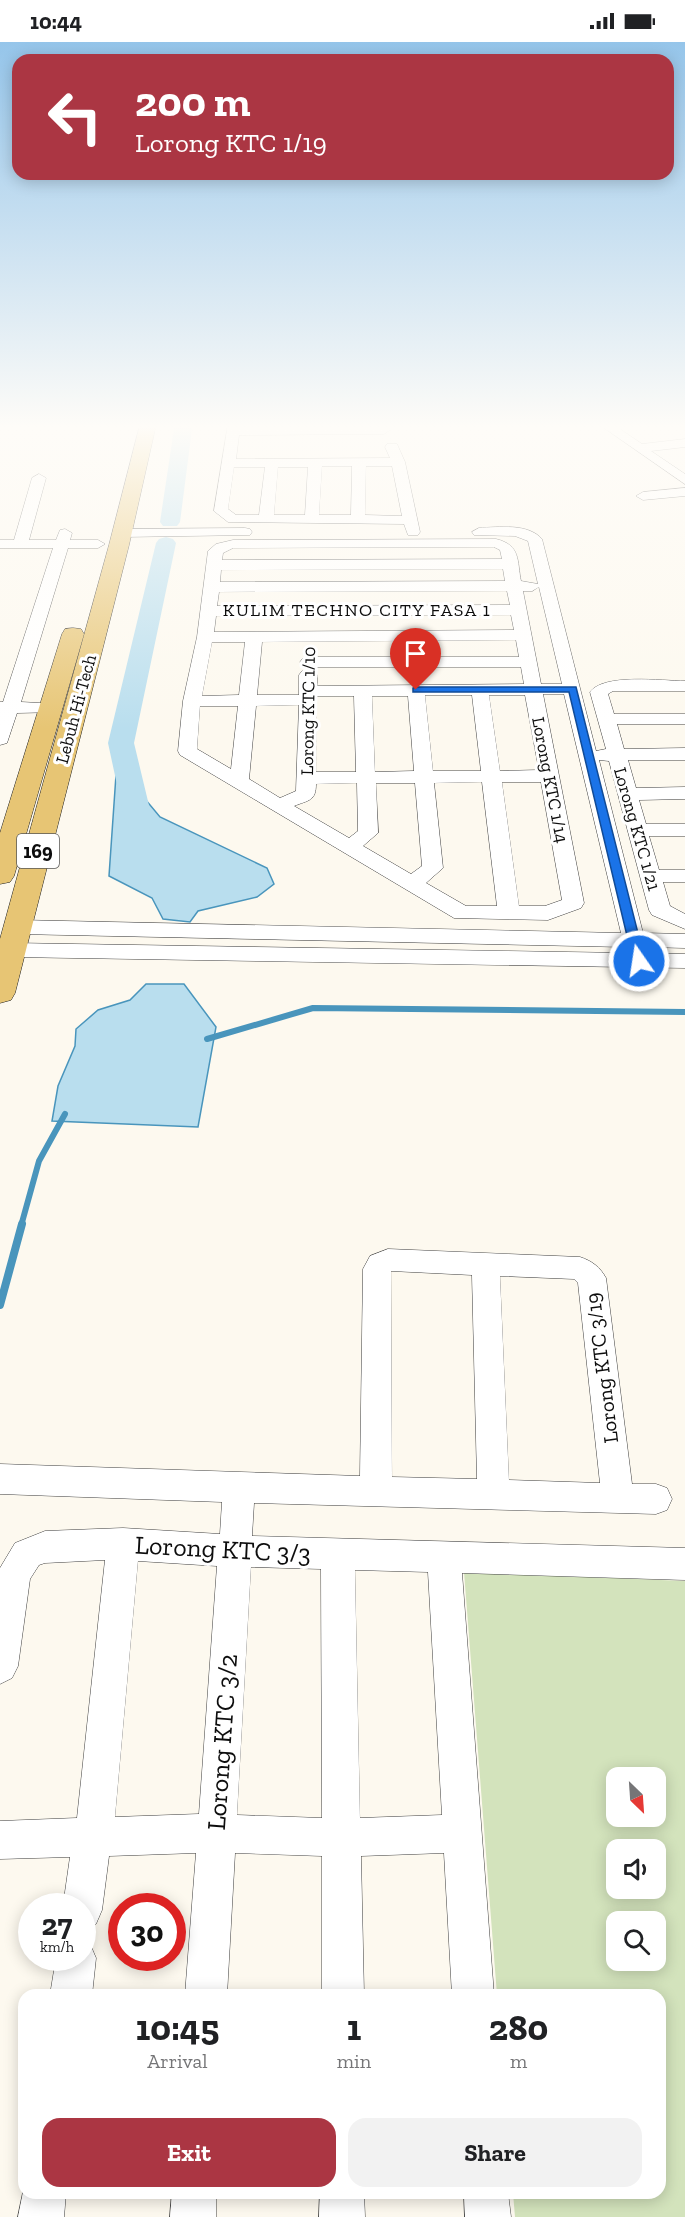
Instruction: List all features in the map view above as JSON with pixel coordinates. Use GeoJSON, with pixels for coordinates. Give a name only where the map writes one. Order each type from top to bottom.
{"type":"FeatureCollection","features":[{"type":"Feature","properties":{"kind":"main road"},"geometry":{"type":"LineString","coordinates":[[92,566],[103,526]]}},
{"type":"Feature","properties":{"kind":"main road","name":"Lebuh Hi-Tech"},"geometry":{"type":"LineString","coordinates":[[0,993],[15,938],[53,708],[124,526]]}},
{"type":"Feature","properties":{"kind":"main road","name":"Lebuh Hi-Tech"},"geometry":{"type":"LineString","coordinates":[[0,876],[53,708],[77,620]]}},
{"type":"Feature","properties":{"kind":"street"},"geometry":{"type":"LineString","coordinates":[[20,544],[25,526]]}},
{"type":"Feature","properties":{"kind":"street"},"geometry":{"type":"LineString","coordinates":[[122,533],[391,526]]}},
{"type":"Feature","properties":{"kind":"street"},"geometry":{"type":"LineString","coordinates":[[421,526],[516,532],[535,538],[637,950]]}},
{"type":"Feature","properties":{"kind":"street"},"geometry":{"type":"LineString","coordinates":[[0,739],[5,707],[63,539]]}},
{"type":"Feature","properties":{"kind":"street"},"geometry":{"type":"LineString","coordinates":[[0,544],[63,539],[98,544]]}},
{"type":"Feature","properties":{"kind":"street"},"geometry":{"type":"LineString","coordinates":[[360,543],[361,611],[364,636]]}},
{"type":"Feature","properties":{"kind":"street"},"geometry":{"type":"LineString","coordinates":[[214,565],[512,564],[507,548],[496,543],[233,544],[221,547],[216,551],[214,565],[212,587],[205,637],[192,701],[187,751],[351,846],[462,914],[509,913],[480,690]]}},
{"type":"Feature","properties":{"kind":"street","name":"Lorong KTC 1/14"},"geometry":{"type":"LineString","coordinates":[[509,913],[548,913],[573,903],[512,564]]}},
{"type":"Feature","properties":{"kind":"street"},"geometry":{"type":"LineString","coordinates":[[212,587],[546,586]]}},
{"type":"Feature","properties":{"kind":"street"},"geometry":{"type":"LineString","coordinates":[[208,611],[520,610]]}},
{"type":"Feature","properties":{"kind":"street"},"geometry":{"type":"LineString","coordinates":[[205,637],[524,635]]}},
{"type":"Feature","properties":{"kind":"street"},"geometry":{"type":"LineString","coordinates":[[238,780],[254,636]]}},
{"type":"Feature","properties":{"kind":"street","name":"Lorong KTC 1/10"},"geometry":{"type":"LineString","coordinates":[[280,805],[306,794],[309,636]]}},
{"type":"Feature","properties":{"kind":"street"},"geometry":{"type":"LineString","coordinates":[[309,662],[528,662]]}},
{"type":"Feature","properties":{"kind":"street","name":"Lorong KTC 1/21"},"geometry":{"type":"LineString","coordinates":[[685,686],[609,686],[599,692],[660,910],[685,922]]}},
{"type":"Feature","properties":{"kind":"street"},"geometry":{"type":"LineString","coordinates":[[192,701],[248,701],[363,690],[573,689]]}},
{"type":"Feature","properties":{"kind":"street"},"geometry":{"type":"LineString","coordinates":[[351,846],[368,833],[363,690]]}},
{"type":"Feature","properties":{"kind":"street"},"geometry":{"type":"LineString","coordinates":[[412,883],[433,868],[416,690]]}},
{"type":"Feature","properties":{"kind":"street"},"geometry":{"type":"LineString","coordinates":[[5,707],[53,708]]}},
{"type":"Feature","properties":{"kind":"street"},"geometry":{"type":"LineString","coordinates":[[606,719],[685,719]]}},
{"type":"Feature","properties":{"kind":"street"},"geometry":{"type":"LineString","coordinates":[[590,755],[685,754]]}},
{"type":"Feature","properties":{"kind":"street"},"geometry":{"type":"LineString","coordinates":[[306,778],[425,779],[549,776]]}},
{"type":"Feature","properties":{"kind":"street"},"geometry":{"type":"LineString","coordinates":[[627,794],[685,793]]}},
{"type":"Feature","properties":{"kind":"street"},"geometry":{"type":"LineString","coordinates":[[638,830],[685,830]]}},
{"type":"Feature","properties":{"kind":"street"},"geometry":{"type":"LineString","coordinates":[[650,876],[685,876]]}},
{"type":"Feature","properties":{"kind":"street"},"geometry":{"type":"LineString","coordinates":[[15,938],[637,950],[685,941]]}},
{"type":"Feature","properties":{"kind":"street"},"geometry":{"type":"LineString","coordinates":[[637,950],[685,962]]}},
{"type":"Feature","properties":{"kind":"street","name":"Lorong KTC 3/19"},"geometry":{"type":"LineString","coordinates":[[376,1490],[377,1269],[380,1264],[388,1260],[580,1268],[592,1278],[617,1496]]}},
{"type":"Feature","properties":{"kind":"street"},"geometry":{"type":"LineString","coordinates":[[486,1264],[493,1494]]}},
{"type":"Feature","properties":{"kind":"street"},"geometry":{"type":"LineString","coordinates":[[0,1479],[239,1488],[656,1498]]}},
{"type":"Feature","properties":{"kind":"street","name":"Lorong KTC 3/2"},"geometry":{"type":"LineString","coordinates":[[206,1989],[239,1488]]}},
{"type":"Feature","properties":{"kind":"street"},"geometry":{"type":"LineString","coordinates":[[84,1893],[123,1544]]}},
{"type":"Feature","properties":{"kind":"street","name":"Lorong KTC 3/3"},"geometry":{"type":"LineString","coordinates":[[0,1666],[14,1574],[27,1554],[45,1547],[123,1544],[235,1551],[685,1564]]}},
{"type":"Feature","properties":{"kind":"street"},"geometry":{"type":"LineString","coordinates":[[338,1554],[344,1989]]}},
{"type":"Feature","properties":{"kind":"street"},"geometry":{"type":"LineString","coordinates":[[444,1556],[473,1989]]}},
{"type":"Feature","properties":{"kind":"street"},"geometry":{"type":"LineString","coordinates":[[0,1840],[215,1833],[342,1838],[462,1833]]}},
{"type":"Feature","properties":{"kind":"street"},"geometry":{"type":"LineString","coordinates":[[72,1989],[74,1971]]}},
{"type":"Feature","properties":{"kind":"street"},"geometry":{"type":"LineString","coordinates":[[41,2217],[43,2199]]}},
{"type":"Feature","properties":{"kind":"street"},"geometry":{"type":"LineString","coordinates":[[193,2217],[194,2199]]}},
{"type":"Feature","properties":{"kind":"street"},"geometry":{"type":"LineString","coordinates":[[342,2199],[342,2217]]}},
{"type":"Feature","properties":{"kind":"street"},"geometry":{"type":"LineString","coordinates":[[486,2199],[488,2217]]}},
{"type":"Feature","properties":{"kind":"green space"},"geometry":{"type":"Polygon","coordinates":[[[464,1572],[685,1581],[685,2217],[515,2217],[514,2199],[666,2199],[666,1989],[497,1989],[464,1572]]]}},
{"type":"Feature","properties":{"kind":"water"},"geometry":{"type":"Polygon","coordinates":[[[135,774],[140,793],[160,817],[267,868],[274,884],[257,897],[198,911],[190,922],[163,919],[152,898],[109,876],[116,775],[135,774]]]}},
{"type":"Feature","properties":{"kind":"water"},"geometry":{"type":"Polygon","coordinates":[[[146,984],[184,984],[216,1027],[198,1127],[52,1121],[58,1086],[75,1046],[76,1029],[98,1010],[130,1000],[146,984]]]}},
{"type":"Feature","properties":{"kind":"waterway"},"geometry":{"type":"LineString","coordinates":[[139,822],[121,743],[166,543]]}},
{"type":"Feature","properties":{"kind":"waterway"},"geometry":{"type":"LineString","coordinates":[[207,1039],[313,1008],[685,1012]]}},
{"type":"Feature","properties":{"kind":"waterway"},"geometry":{"type":"LineString","coordinates":[[21,1226],[39,1161],[65,1114]]}},
{"type":"Feature","properties":{"kind":"waterway"},"geometry":{"type":"LineString","coordinates":[[0,1305],[22,1224]]}},
{"type":"Feature","properties":{"kind":"district","name":"KULIM TECHNO CITY FASA 1"},"geometry":{"type":"Point","coordinates":[357,610]}},
{"type":"Feature","properties":{"kind":"route"},"geometry":{"type":"LineString","coordinates":[[416,690],[573,689],[639,961]]}}]}
